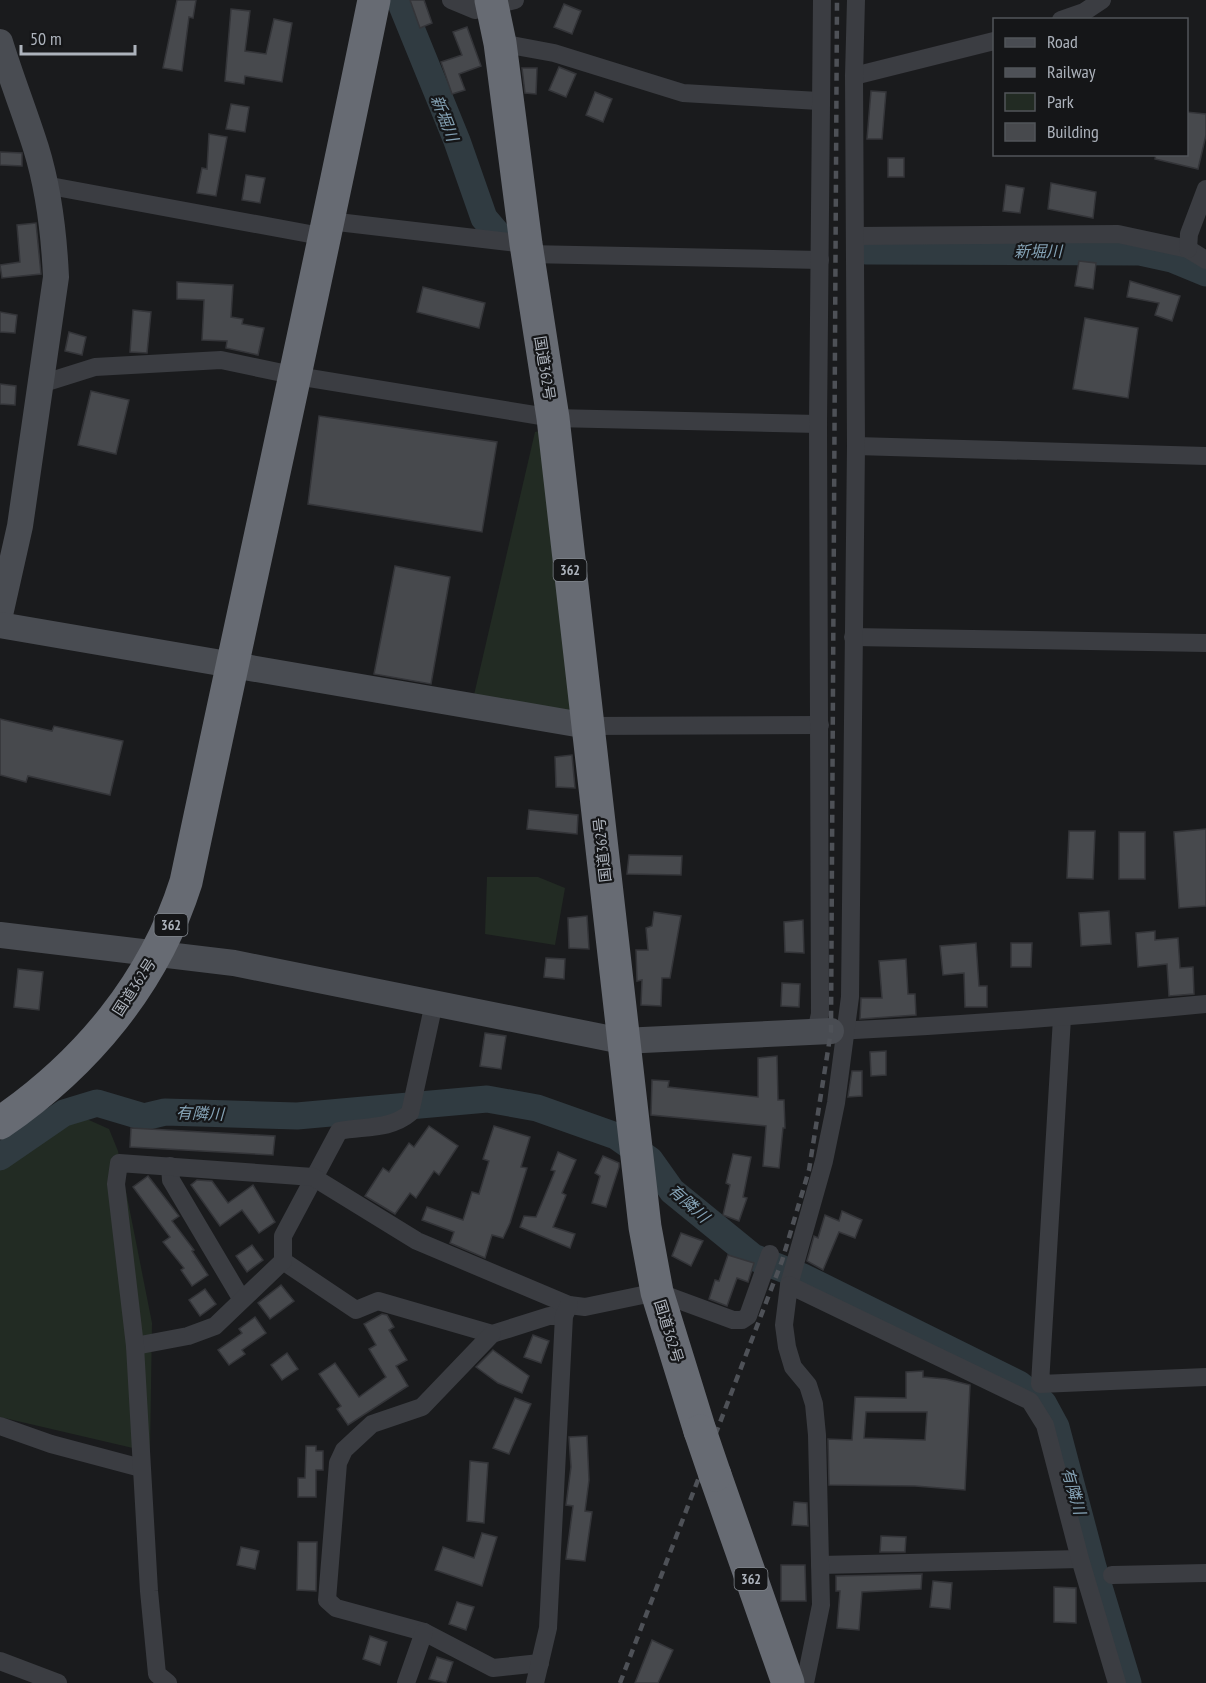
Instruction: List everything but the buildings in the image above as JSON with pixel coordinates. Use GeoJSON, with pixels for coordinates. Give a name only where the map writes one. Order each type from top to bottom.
{"type":"FeatureCollection","features":[{"type":"Feature","properties":{"kind":"highway","name":"国道362号"},"geometry":{"type":"LineString","coordinates":[[0,1123],[28,1104],[108,1026],[156,954],[175,916],[186,882],[230,667],[297,376],[374,0]]}},
{"type":"Feature","properties":{"kind":"highway","name":"国道362号"},"geometry":{"type":"LineString","coordinates":[[500,2],[500,43],[526,249],[553,418],[622,1041],[657,1292],[700,1431],[788,1683]]}},
{"type":"Feature","properties":{"kind":"street"},"geometry":{"type":"LineString","coordinates":[[451,0],[475,10],[500,2]]}},
{"type":"Feature","properties":{"kind":"street"},"geometry":{"type":"LineString","coordinates":[[822,0],[819,101],[818,424],[820,1014],[831,1031]]}},
{"type":"Feature","properties":{"kind":"street"},"geometry":{"type":"LineString","coordinates":[[805,1683],[821,1605],[814,1404],[808,1385],[793,1367],[786,1347],[784,1325],[789,1285],[824,1161],[831,1031],[850,997],[856,446],[854,76],[856,0]]}},
{"type":"Feature","properties":{"kind":"street"},"geometry":{"type":"LineString","coordinates":[[1067,18],[1084,12],[1102,0]]}},
{"type":"Feature","properties":{"kind":"street"},"geometry":{"type":"LineString","coordinates":[[854,76],[993,41]]}},
{"type":"Feature","properties":{"kind":"street"},"geometry":{"type":"LineString","coordinates":[[0,42],[36,149],[45,185],[54,239],[56,277],[20,526],[0,615]]}},
{"type":"Feature","properties":{"kind":"street"},"geometry":{"type":"LineString","coordinates":[[500,43],[554,53],[683,93],[819,101]]}},
{"type":"Feature","properties":{"kind":"street"},"geometry":{"type":"LineString","coordinates":[[45,185],[327,229],[526,249],[820,260]]}},
{"type":"Feature","properties":{"kind":"street"},"geometry":{"type":"LineString","coordinates":[[1188,249],[1189,234],[1206,189]]}},
{"type":"Feature","properties":{"kind":"street"},"geometry":{"type":"LineString","coordinates":[[856,236],[1118,234],[1188,249],[1206,261]]}},
{"type":"Feature","properties":{"kind":"street"},"geometry":{"type":"LineString","coordinates":[[41,384],[95,367],[221,360],[297,376],[553,418],[818,424]]}},
{"type":"Feature","properties":{"kind":"street"},"geometry":{"type":"LineString","coordinates":[[856,446],[1206,456]]}},
{"type":"Feature","properties":{"kind":"street"},"geometry":{"type":"LineString","coordinates":[[0,626],[230,667],[588,726],[820,725]]}},
{"type":"Feature","properties":{"kind":"street"},"geometry":{"type":"LineString","coordinates":[[853,637],[1206,643]]}},
{"type":"Feature","properties":{"kind":"street"},"geometry":{"type":"LineString","coordinates":[[0,936],[234,963],[622,1041],[1062,1018],[1206,1004]]}},
{"type":"Feature","properties":{"kind":"street"},"geometry":{"type":"LineString","coordinates":[[135,1346],[188,1336],[215,1326],[283,1261],[283,1236],[339,1131],[391,1124],[401,1121],[410,1113],[434,1003]]}},
{"type":"Feature","properties":{"kind":"street"},"geometry":{"type":"LineString","coordinates":[[1062,1018],[1037,1392],[1080,1559],[1117,1683]]}},
{"type":"Feature","properties":{"kind":"street"},"geometry":{"type":"LineString","coordinates":[[166,1683],[157,1674],[141,1468],[135,1346],[116,1184],[119,1163],[314,1177],[417,1241],[567,1310]]}},
{"type":"Feature","properties":{"kind":"street"},"geometry":{"type":"LineString","coordinates":[[170,1166],[171,1180],[242,1300]]}},
{"type":"Feature","properties":{"kind":"street"},"geometry":{"type":"LineString","coordinates":[[283,1261],[356,1310],[378,1301],[492,1334]]}},
{"type":"Feature","properties":{"kind":"street"},"geometry":{"type":"LineString","coordinates":[[540,1663],[493,1668],[424,1632],[336,1608],[327,1600],[338,1463],[344,1450],[372,1424],[422,1407],[492,1334],[567,1310],[657,1292],[733,1320],[742,1320],[748,1316],[767,1263]]}},
{"type":"Feature","properties":{"kind":"street"},"geometry":{"type":"LineString","coordinates":[[789,1285],[1037,1392],[1206,1377]]}},
{"type":"Feature","properties":{"kind":"street"},"geometry":{"type":"LineString","coordinates":[[535,1683],[548,1628],[567,1310]]}},
{"type":"Feature","properties":{"kind":"street"},"geometry":{"type":"LineString","coordinates":[[0,1426],[51,1444],[141,1468]]}},
{"type":"Feature","properties":{"kind":"street"},"geometry":{"type":"LineString","coordinates":[[820,1565],[1080,1559]]}},
{"type":"Feature","properties":{"kind":"street"},"geometry":{"type":"LineString","coordinates":[[1112,1575],[1206,1573]]}},
{"type":"Feature","properties":{"kind":"street"},"geometry":{"type":"LineString","coordinates":[[406,1683],[424,1632]]}},
{"type":"Feature","properties":{"kind":"street"},"geometry":{"type":"LineString","coordinates":[[0,1661],[58,1683]]}},
{"type":"Feature","properties":{"kind":"green space"},"geometry":{"type":"Polygon","coordinates":[[[554,427],[576,712],[474,695],[535,432],[554,427]]]}},
{"type":"Feature","properties":{"kind":"green space"},"geometry":{"type":"Polygon","coordinates":[[[487,877],[538,877],[565,888],[555,945],[485,934],[487,877]]]}},
{"type":"Feature","properties":{"kind":"green space"},"geometry":{"type":"Polygon","coordinates":[[[62,1108],[109,1129],[118,1151],[152,1323],[150,1452],[0,1417],[0,1145],[62,1108]]]}},
{"type":"Feature","properties":{"kind":"waterway","name":"新堀川"},"geometry":{"type":"LineString","coordinates":[[400,1],[457,141],[484,218],[496,232]]}},
{"type":"Feature","properties":{"kind":"waterway","name":"新堀川"},"geometry":{"type":"LineString","coordinates":[[866,251],[1140,252],[1172,259],[1206,273]]}},
{"type":"Feature","properties":{"kind":"waterway","name":"有隣川"},"geometry":{"type":"LineString","coordinates":[[0,1157],[64,1113],[97,1103],[144,1117],[165,1112],[297,1116],[487,1099],[537,1108],[616,1136],[650,1160],[672,1191],[753,1257],[803,1277],[1019,1384],[1043,1403],[1056,1427],[1093,1567],[1128,1683]]}},
{"type":"Feature","properties":{"kind":"railway"},"geometry":{"type":"LineString","coordinates":[[620,1683],[782,1261],[809,1170],[831,1031],[837,0]]}}]}
